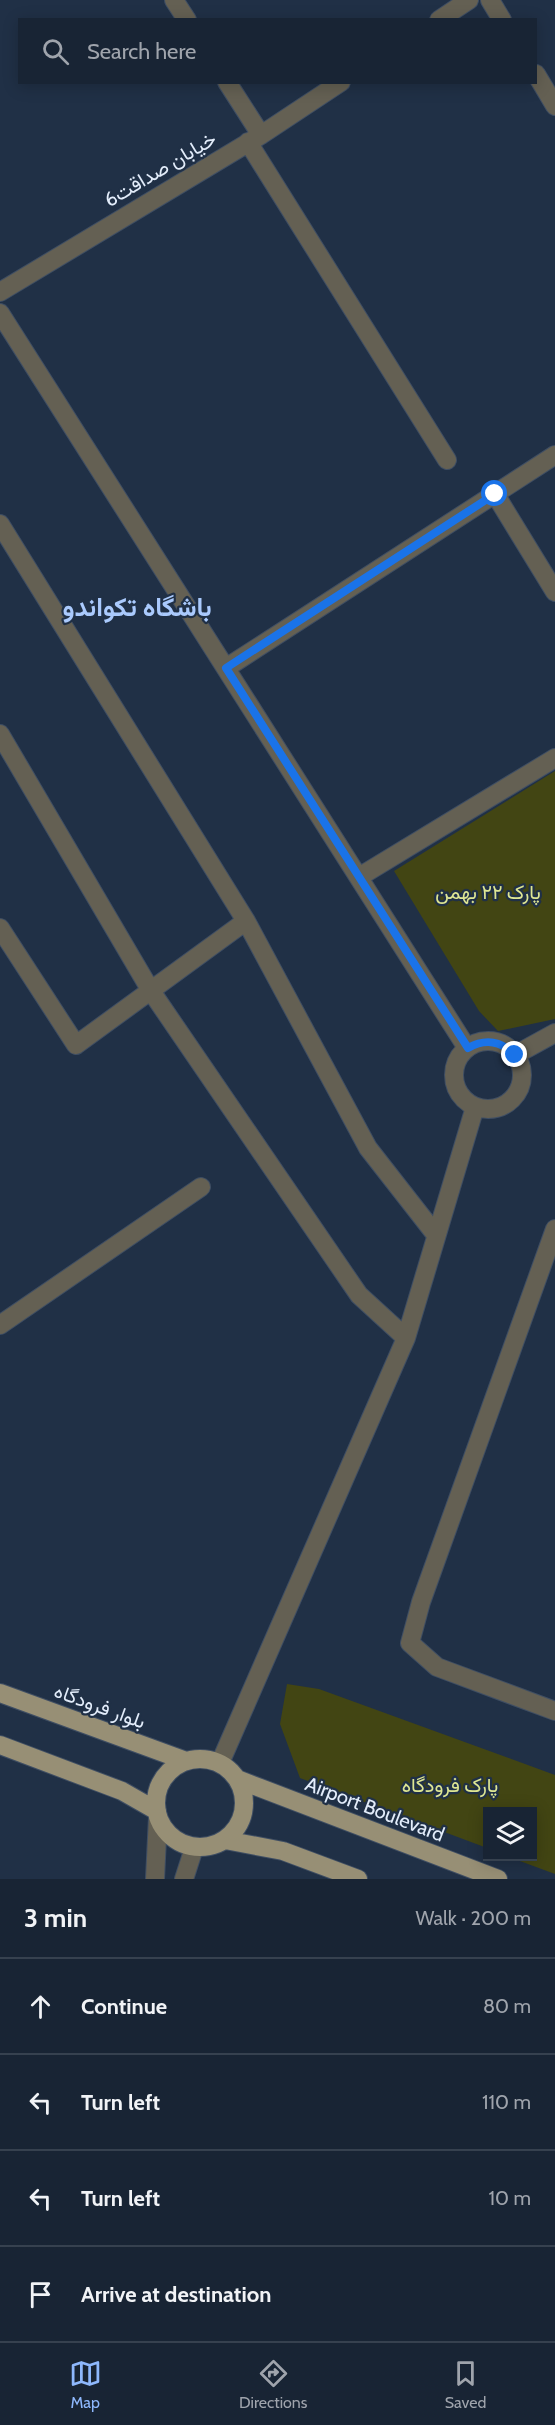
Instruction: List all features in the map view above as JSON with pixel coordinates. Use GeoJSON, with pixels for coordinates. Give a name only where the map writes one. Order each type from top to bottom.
{"type":"FeatureCollection","features":[{"type":"Feature","properties":{"kind":"main road","name":"بلوار فرودگاه"},"geometry":{"type":"LineString","coordinates":[[0,1693],[186,1761]]}},
{"type":"Feature","properties":{"kind":"main road"},"geometry":{"type":"LineString","coordinates":[[0,1745],[122,1791],[157,1814],[170,1836],[194,1848],[214,1846],[234,1833],[244,1812],[245,1801],[237,1779],[220,1763],[209,1759],[186,1761],[176,1766],[160,1783],[156,1794],[157,1814]]}},
{"type":"Feature","properties":{"kind":"main road","name":"Airport Boulevard"},"geometry":{"type":"LineString","coordinates":[[237,1779],[498,1879]]}},
{"type":"Feature","properties":{"kind":"main road"},"geometry":{"type":"LineString","coordinates":[[225,1840],[283,1851],[358,1879]]}},
{"type":"Feature","properties":{"kind":"street"},"geometry":{"type":"LineString","coordinates":[[174,0],[186,18]]}},
{"type":"Feature","properties":{"kind":"street"},"geometry":{"type":"LineString","coordinates":[[442,18],[469,0]]}},
{"type":"Feature","properties":{"kind":"street"},"geometry":{"type":"LineString","coordinates":[[490,0],[501,18]]}},
{"type":"Feature","properties":{"kind":"street"},"geometry":{"type":"LineString","coordinates":[[537,76],[555,106]]}},
{"type":"Feature","properties":{"kind":"street"},"geometry":{"type":"LineString","coordinates":[[228,84],[254,139],[447,460]]}},
{"type":"Feature","properties":{"kind":"street","name":"خیابان صداقت6"},"geometry":{"type":"LineString","coordinates":[[0,292],[254,139],[338,84]]}},
{"type":"Feature","properties":{"kind":"street"},"geometry":{"type":"LineString","coordinates":[[0,313],[468,1048]]}},
{"type":"Feature","properties":{"kind":"street"},"geometry":{"type":"LineString","coordinates":[[226,668],[555,455]]}},
{"type":"Feature","properties":{"kind":"street"},"geometry":{"type":"LineString","coordinates":[[495,494],[555,592]]}},
{"type":"Feature","properties":{"kind":"street"},"geometry":{"type":"LineString","coordinates":[[0,524],[246,921],[368,1148],[436,1235]]}},
{"type":"Feature","properties":{"kind":"street"},"geometry":{"type":"LineString","coordinates":[[0,734],[151,991],[359,1295],[406,1338]]}},
{"type":"Feature","properties":{"kind":"street"},"geometry":{"type":"LineString","coordinates":[[359,877],[555,758]]}},
{"type":"Feature","properties":{"kind":"street"},"geometry":{"type":"LineString","coordinates":[[0,928],[76,1045],[246,921]]}},
{"type":"Feature","properties":{"kind":"street"},"geometry":{"type":"LineString","coordinates":[[515,1055],[555,1034]]}},
{"type":"Feature","properties":{"kind":"street"},"geometry":{"type":"LineString","coordinates":[[488,1041],[508,1048],[515,1055],[521,1066],[522,1079],[511,1101],[487,1110],[475,1107],[466,1101],[455,1085],[456,1064],[468,1048],[488,1041]]}},
{"type":"Feature","properties":{"kind":"street"},"geometry":{"type":"LineString","coordinates":[[220,1763],[406,1338],[475,1107]]}},
{"type":"Feature","properties":{"kind":"street"},"geometry":{"type":"LineString","coordinates":[[0,1325],[201,1187]]}},
{"type":"Feature","properties":{"kind":"street"},"geometry":{"type":"LineString","coordinates":[[555,1229],[421,1602],[410,1643],[437,1667],[555,1711]]}},
{"type":"Feature","properties":{"kind":"street"},"geometry":{"type":"LineString","coordinates":[[155,1879],[157,1814]]}},
{"type":"Feature","properties":{"kind":"street"},"geometry":{"type":"LineString","coordinates":[[184,1879],[194,1848]]}},
{"type":"Feature","properties":{"kind":"green space","name":"پارک ۲۲ بهمن"},"geometry":{"type":"Polygon","coordinates":[[[555,771],[555,1019],[498,1031],[479,1011],[394,871],[555,771]]]}},
{"type":"Feature","properties":{"kind":"green space","name":"پارک فرودگاه"},"geometry":{"type":"Polygon","coordinates":[[[287,1684],[319,1689],[555,1775],[555,1874],[520,1861],[537,1861],[537,1807],[483,1807],[483,1847],[300,1778],[280,1724],[287,1684]]]}},
{"type":"Feature","properties":{"kind":"district","name":"باشگاه تکواندو"},"geometry":{"type":"Point","coordinates":[137,607]}},
{"type":"Feature","properties":{"kind":"route"},"geometry":{"type":"LineString","coordinates":[[495,494],[226,668],[468,1048],[488,1041],[508,1048],[515,1055]]}}]}
